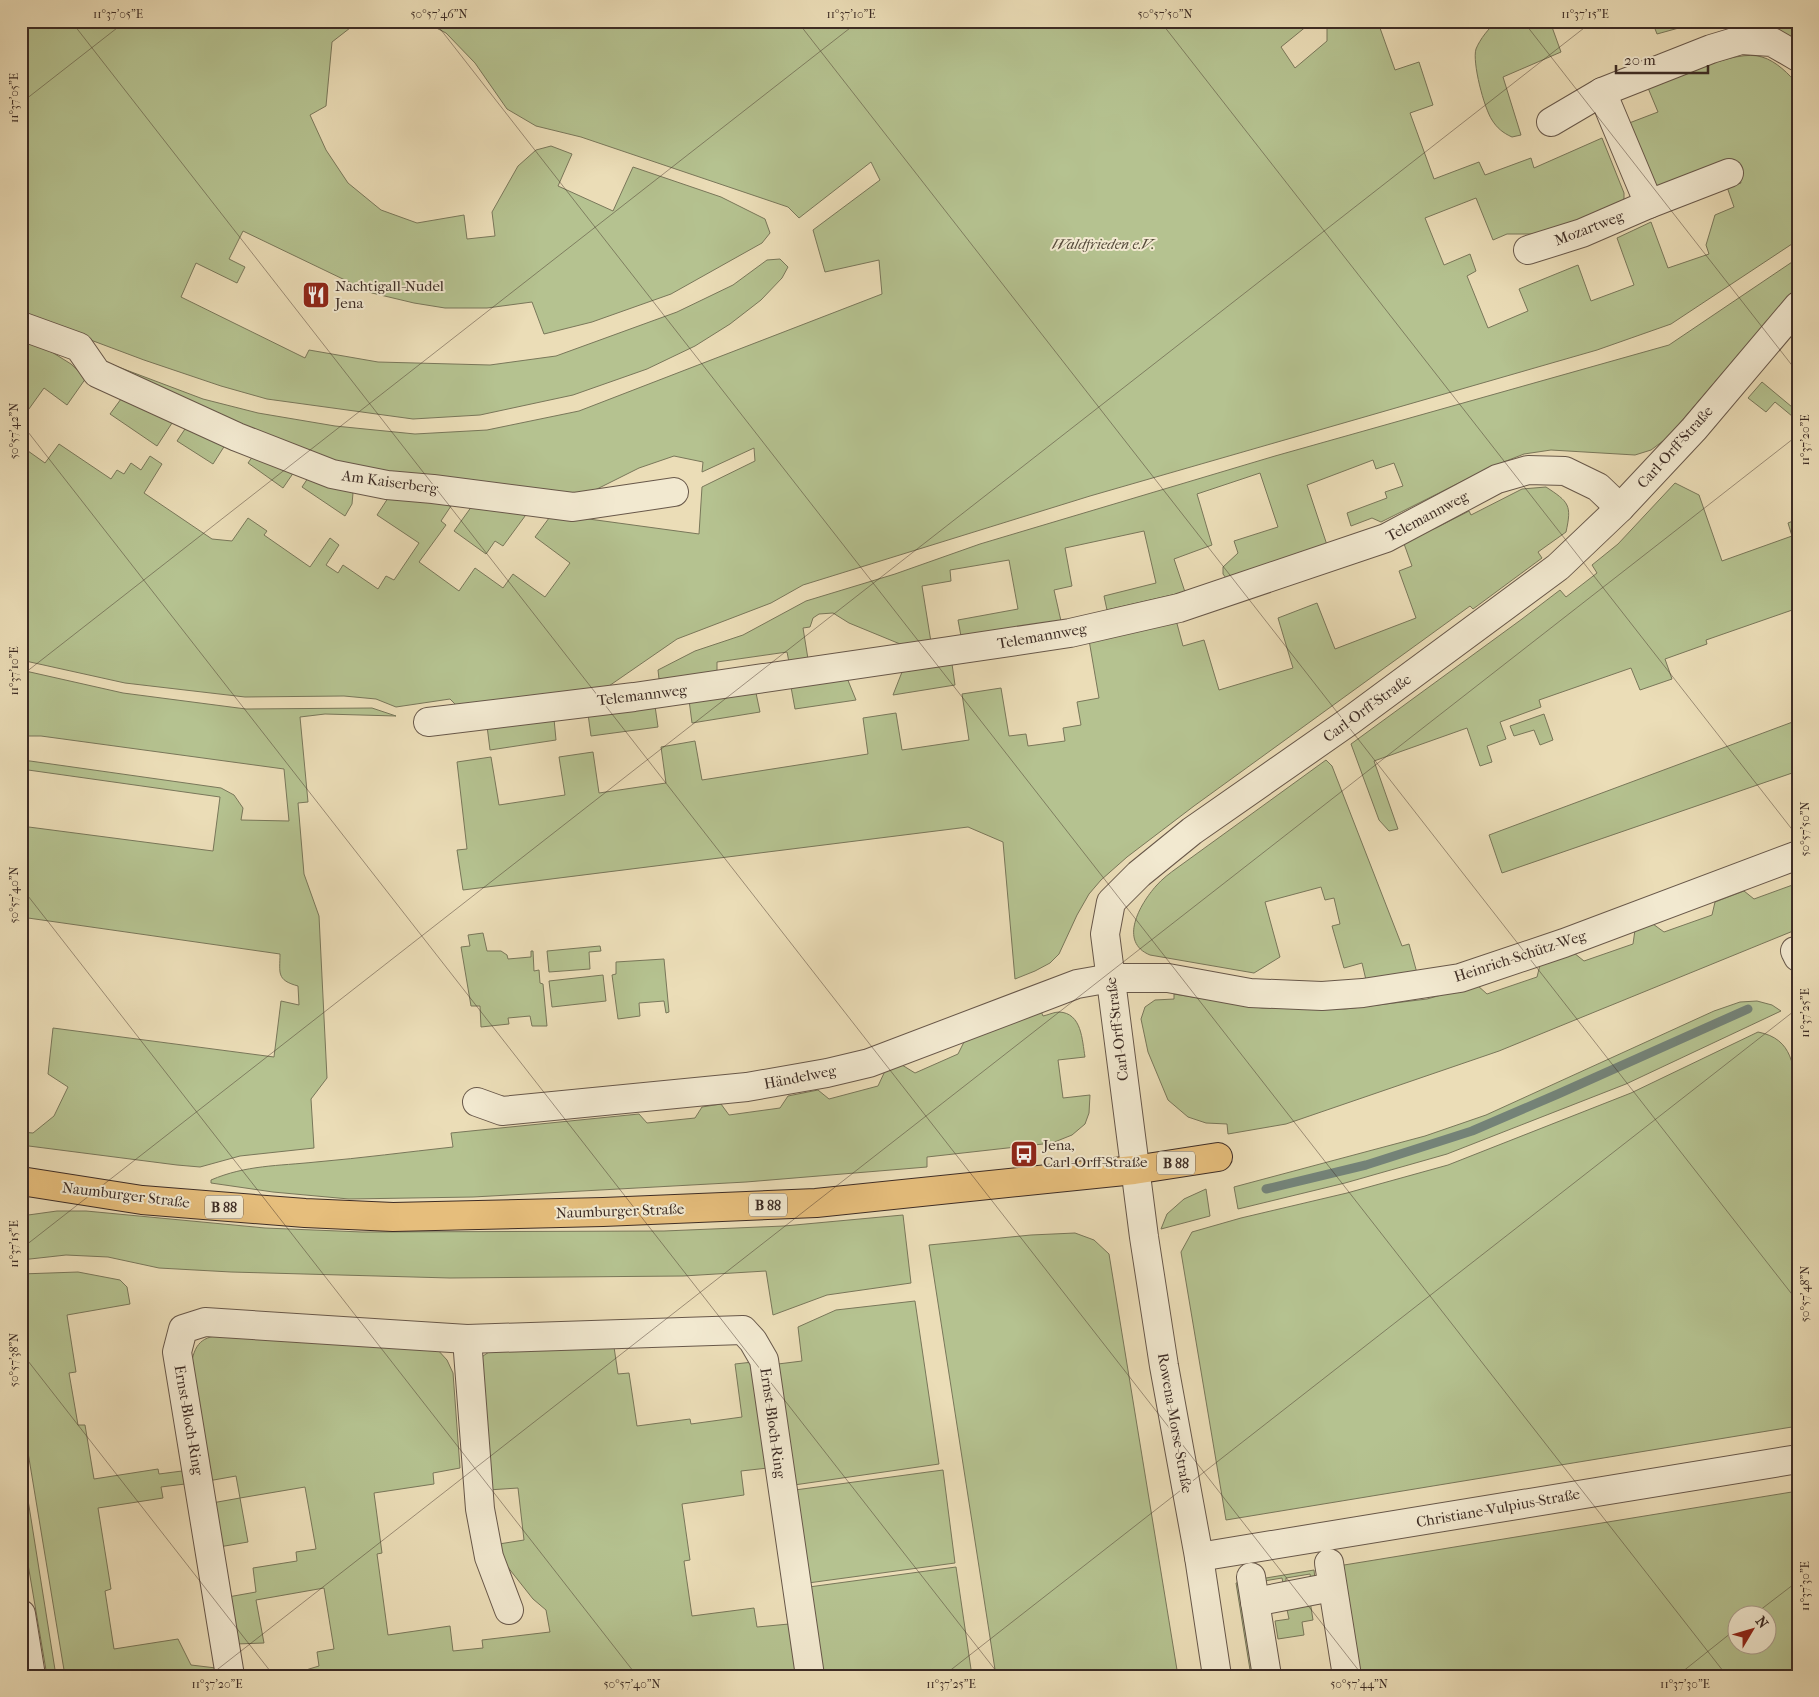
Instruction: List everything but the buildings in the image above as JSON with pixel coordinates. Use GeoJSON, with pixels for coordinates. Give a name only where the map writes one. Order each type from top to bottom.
{"type":"FeatureCollection","features":[{"type":"Feature","properties":{"kind":"main road","name":"Naumburger Straße"},"geometry":{"type":"LineString","coordinates":[[21,1181],[142,1200],[305,1213],[393,1217],[603,1212],[816,1203],[1134,1170],[1218,1157]]}},
{"type":"Feature","properties":{"kind":"street"},"geometry":{"type":"LineString","coordinates":[[1552,122],[1602,92],[1711,49],[1741,40],[1772,42],[1798,57]]}},
{"type":"Feature","properties":{"kind":"street"},"geometry":{"type":"LineString","coordinates":[[1602,92],[1649,204]]}},
{"type":"Feature","properties":{"kind":"street","name":"Mozartweg"},"geometry":{"type":"LineString","coordinates":[[1528,250],[1582,233],[1649,204],[1730,174]]}},
{"type":"Feature","properties":{"kind":"street","name":"Carl-Orff-Straße"},"geometry":{"type":"LineString","coordinates":[[1134,1170],[1105,934],[1111,902],[1139,874],[1192,831],[1351,720],[1558,567],[1620,508],[1694,429],[1798,306]]}},
{"type":"Feature","properties":{"kind":"street","name":"Am Kaiserberg"},"geometry":{"type":"LineString","coordinates":[[21,326],[79,347],[97,373],[236,437],[332,474],[387,485],[573,507],[674,492]]}},
{"type":"Feature","properties":{"kind":"street","name":"Telemannweg"},"geometry":{"type":"LineString","coordinates":[[428,722],[634,697],[806,673],[1070,632],[1179,608],[1386,538],[1497,479],[1528,470],[1565,471],[1598,487],[1620,508]]}},
{"type":"Feature","properties":{"kind":"street","name":"Heinrich-Schütz-Weg"},"geometry":{"type":"LineString","coordinates":[[1111,978],[1168,978],[1250,993],[1322,996],[1363,994],[1460,978],[1564,943],[1798,856]]}},
{"type":"Feature","properties":{"kind":"street","name":"Händelweg"},"geometry":{"type":"LineString","coordinates":[[477,1102],[502,1111],[747,1087],[827,1073],[869,1063],[1077,984],[1111,978]]}},
{"type":"Feature","properties":{"kind":"street","name":"Rowena-Morse-Straße"},"geometry":{"type":"LineString","coordinates":[[1134,1170],[1164,1366],[1199,1557],[1217,1676]]}},
{"type":"Feature","properties":{"kind":"street","name":"Ernst-Bloch-Ring"},"geometry":{"type":"LineString","coordinates":[[230,1676],[177,1352],[183,1329],[205,1322],[467,1339],[743,1330],[753,1341],[764,1360],[810,1676]]}},
{"type":"Feature","properties":{"kind":"street"},"geometry":{"type":"LineString","coordinates":[[467,1339],[480,1508],[489,1557],[509,1610]]}},
{"type":"Feature","properties":{"kind":"street","name":"Christiane-Vulpius-Straße"},"geometry":{"type":"LineString","coordinates":[[1199,1557],[1798,1458]]}},
{"type":"Feature","properties":{"kind":"street"},"geometry":{"type":"LineString","coordinates":[[1267,1676],[1253,1589],[1330,1575],[1347,1676]]}},
{"type":"Feature","properties":{"kind":"street"},"geometry":{"type":"LineString","coordinates":[[21,1614],[31,1676]]}},
{"type":"Feature","properties":{"kind":"green space"},"geometry":{"type":"Polygon","coordinates":[[[21,21],[359,21],[332,42],[326,106],[310,115],[326,150],[348,183],[381,210],[417,223],[464,215],[467,239],[495,236],[492,212],[518,166],[536,150],[551,146],[572,154],[558,186],[613,211],[633,167],[721,197],[765,219],[770,233],[762,243],[671,294],[592,322],[544,334],[532,302],[487,308],[445,308],[372,293],[243,231],[229,259],[245,267],[237,283],[196,263],[181,297],[305,358],[309,350],[378,362],[490,365],[556,356],[677,312],[733,285],[767,260],[780,259],[788,267],[782,278],[761,300],[730,324],[695,346],[647,369],[573,395],[480,415],[413,419],[267,399],[221,386],[144,360],[40,321],[21,317],[21,21]]]}},
{"type":"Feature","properties":{"kind":"green space","name":"Waldfrieden e.V."},"geometry":{"type":"Polygon","coordinates":[[[423,21],[1313,21],[1281,47],[1295,68],[1327,41],[1327,23],[1329,21],[1399,21],[1380,28],[1395,70],[1419,62],[1433,105],[1410,113],[1434,179],[1479,162],[1485,175],[1531,158],[1534,168],[1602,138],[1624,193],[1624,201],[1559,234],[1507,234],[1493,240],[1476,198],[1425,218],[1444,265],[1470,254],[1476,271],[1467,276],[1488,328],[1528,311],[1519,289],[1578,265],[1591,301],[1634,285],[1617,238],[1651,222],[1668,268],[1709,254],[1706,245],[1715,215],[1734,207],[1727,187],[1741,183],[1735,164],[1656,191],[1624,125],[1658,112],[1648,88],[1721,60],[1751,55],[1762,57],[1782,68],[1798,85],[1798,240],[1671,324],[1597,350],[1090,496],[803,585],[771,603],[677,639],[606,688],[456,705],[450,699],[396,707],[376,699],[344,696],[245,697],[125,683],[21,660],[21,446],[45,463],[59,444],[111,479],[117,470],[124,474],[131,463],[141,470],[150,456],[162,464],[144,493],[212,539],[232,541],[248,518],[267,531],[264,535],[310,567],[330,538],[339,545],[326,565],[338,573],[343,565],[378,589],[386,576],[394,580],[419,543],[377,515],[390,495],[453,503],[441,521],[446,525],[419,562],[459,591],[475,568],[503,588],[513,574],[545,597],[570,563],[535,537],[552,514],[699,534],[702,487],[755,461],[754,448],[702,472],[703,462],[674,456],[639,468],[573,501],[352,469],[205,412],[105,362],[203,399],[258,413],[335,426],[415,434],[487,430],[579,411],[882,294],[879,260],[825,272],[813,230],[880,180],[871,162],[799,218],[788,207],[581,137],[536,126],[507,109],[475,63],[446,33],[423,21]]]}},
{"type":"Feature","properties":{"kind":"green space"},"geometry":{"type":"Polygon","coordinates":[[[1497,21],[1565,21],[1552,27],[1561,52],[1503,77],[1521,135],[1512,137],[1498,128],[1489,114],[1476,64],[1476,49],[1485,34],[1497,21]]]}},
{"type":"Feature","properties":{"kind":"green space"},"geometry":{"type":"Polygon","coordinates":[[[1652,21],[1704,21],[1657,34],[1652,21]]]}},
{"type":"Feature","properties":{"kind":"green space"},"geometry":{"type":"Polygon","coordinates":[[[1764,21],[1798,21],[1798,44],[1767,30],[1764,21]]]}},
{"type":"Feature","properties":{"kind":"green space"},"geometry":{"type":"Polygon","coordinates":[[[1798,258],[1798,285],[1667,438],[1651,450],[1635,455],[1551,450],[1524,454],[1491,467],[1381,522],[1372,518],[1351,526],[1347,513],[1387,498],[1385,492],[1403,486],[1394,463],[1376,469],[1373,460],[1307,485],[1327,545],[1226,578],[1223,574],[1223,567],[1238,553],[1234,541],[1278,527],[1260,473],[1197,494],[1212,545],[1174,559],[1185,592],[1107,610],[1104,596],[1156,583],[1144,531],[1065,548],[1072,586],[1054,590],[1061,621],[961,636],[958,620],[1018,609],[1009,560],[950,570],[951,581],[922,586],[931,642],[905,646],[849,623],[833,613],[819,614],[813,618],[810,627],[803,628],[808,659],[789,662],[787,652],[717,662],[717,673],[659,679],[658,670],[695,651],[743,635],[806,601],[895,574],[980,544],[1275,456],[1669,345],[1798,258]]]}},
{"type":"Feature","properties":{"kind":"green space"},"geometry":{"type":"Polygon","coordinates":[[[21,339],[47,349],[71,364],[86,378],[67,405],[44,388],[21,420],[21,339]]]}},
{"type":"Feature","properties":{"kind":"green space"},"geometry":{"type":"Polygon","coordinates":[[[1762,382],[1798,412],[1798,421],[1775,402],[1766,412],[1748,398],[1762,382]]]}},
{"type":"Feature","properties":{"kind":"green space"},"geometry":{"type":"Polygon","coordinates":[[[121,399],[174,420],[157,446],[110,414],[121,399]]]}},
{"type":"Feature","properties":{"kind":"green space"},"geometry":{"type":"Polygon","coordinates":[[[187,426],[227,442],[213,464],[177,441],[187,426]]]}},
{"type":"Feature","properties":{"kind":"green space"},"geometry":{"type":"Polygon","coordinates":[[[255,453],[296,469],[283,488],[248,463],[255,453]]]}},
{"type":"Feature","properties":{"kind":"green space"},"geometry":{"type":"Polygon","coordinates":[[[310,475],[353,493],[352,504],[345,516],[302,487],[310,475]]]}},
{"type":"Feature","properties":{"kind":"green space"},"geometry":{"type":"Polygon","coordinates":[[[1675,483],[1699,495],[1722,561],[1792,536],[1788,523],[1798,519],[1798,608],[1706,640],[1707,644],[1665,659],[1672,679],[1640,690],[1631,668],[1539,700],[1541,707],[1500,722],[1506,739],[1487,746],[1492,762],[1480,766],[1467,728],[1374,761],[1398,829],[1389,831],[1379,820],[1351,744],[1560,590],[1566,597],[1597,573],[1592,565],[1618,544],[1675,483]]]}},
{"type":"Feature","properties":{"kind":"green space"},"geometry":{"type":"Polygon","coordinates":[[[1546,487],[1564,501],[1567,505],[1569,516],[1566,532],[1538,552],[1542,558],[1473,609],[1470,606],[1194,806],[1127,857],[1101,880],[1089,894],[1059,954],[1050,963],[1015,979],[1003,842],[968,827],[463,890],[457,850],[467,849],[457,762],[491,757],[499,805],[565,795],[559,757],[593,752],[599,793],[666,783],[661,747],[695,741],[702,780],[868,754],[863,718],[896,713],[902,750],[969,740],[962,694],[1001,688],[1009,736],[1026,734],[1028,746],[1065,741],[1063,728],[1081,725],[1077,702],[1099,698],[1089,640],[1176,620],[1183,646],[1204,640],[1219,690],[1293,668],[1278,618],[1317,603],[1335,649],[1416,618],[1399,571],[1412,566],[1403,541],[1436,528],[1469,511],[1471,515],[1522,489],[1546,487]]]}},
{"type":"Feature","properties":{"kind":"green space"},"geometry":{"type":"Polygon","coordinates":[[[472,506],[528,512],[503,546],[495,541],[486,554],[454,531],[472,506]]]}},
{"type":"Feature","properties":{"kind":"green space"},"geometry":{"type":"Polygon","coordinates":[[[952,664],[955,685],[893,695],[902,672],[952,664]]]}},
{"type":"Feature","properties":{"kind":"green space"},"geometry":{"type":"Polygon","coordinates":[[[21,670],[123,693],[246,709],[372,708],[396,716],[325,714],[300,717],[308,802],[298,803],[304,874],[319,916],[327,1078],[311,1099],[314,1148],[240,1156],[200,1167],[21,1145],[21,1132],[33,1133],[54,1116],[68,1087],[48,1074],[53,1028],[274,1057],[281,1001],[299,1005],[298,986],[286,981],[281,975],[280,954],[21,917],[21,826],[213,851],[220,797],[21,769],[21,761],[23,760],[221,788],[234,795],[243,808],[241,820],[289,821],[284,769],[41,736],[21,736],[21,670]]]}},
{"type":"Feature","properties":{"kind":"green space"},"geometry":{"type":"Polygon","coordinates":[[[847,678],[856,700],[795,709],[791,687],[847,678]]]}},
{"type":"Feature","properties":{"kind":"green space"},"geometry":{"type":"Polygon","coordinates":[[[756,693],[760,712],[692,723],[689,700],[756,693]]]}},
{"type":"Feature","properties":{"kind":"green space"},"geometry":{"type":"Polygon","coordinates":[[[655,706],[658,727],[591,736],[588,714],[655,706]]]}},
{"type":"Feature","properties":{"kind":"green space"},"geometry":{"type":"Polygon","coordinates":[[[1544,714],[1553,740],[1540,745],[1534,730],[1514,736],[1510,726],[1544,714]]]}},
{"type":"Feature","properties":{"kind":"green space"},"geometry":{"type":"Polygon","coordinates":[[[554,719],[556,740],[490,750],[487,726],[554,719]]]}},
{"type":"Feature","properties":{"kind":"green space"},"geometry":{"type":"Polygon","coordinates":[[[1798,720],[1798,771],[1502,873],[1489,835],[1798,720]]]}},
{"type":"Feature","properties":{"kind":"green space"},"geometry":{"type":"Polygon","coordinates":[[[1326,760],[1332,766],[1402,946],[1409,944],[1417,973],[1366,980],[1362,963],[1344,968],[1332,926],[1340,924],[1334,898],[1325,900],[1321,887],[1265,902],[1280,957],[1254,973],[1150,955],[1140,949],[1135,941],[1135,922],[1144,903],[1158,883],[1326,760]]]}},
{"type":"Feature","properties":{"kind":"green space"},"geometry":{"type":"Polygon","coordinates":[[[1798,883],[1798,929],[1499,1051],[1286,1124],[1228,1134],[1227,1124],[1206,1123],[1188,1117],[1168,1100],[1148,1052],[1141,1019],[1145,1007],[1155,1000],[1174,999],[1174,994],[1262,1008],[1345,1009],[1427,999],[1477,985],[1487,994],[1537,977],[1540,965],[1574,953],[1584,961],[1633,944],[1635,930],[1653,924],[1664,932],[1712,915],[1715,902],[1744,891],[1754,899],[1798,883]]]}},
{"type":"Feature","properties":{"kind":"green space"},"geometry":{"type":"Polygon","coordinates":[[[483,933],[487,951],[501,951],[507,955],[508,959],[531,957],[531,951],[533,951],[534,971],[539,970],[540,983],[543,984],[547,1026],[532,1026],[530,1016],[508,1018],[509,1024],[481,1027],[480,1006],[471,1006],[461,947],[470,946],[468,935],[483,933]]]}},
{"type":"Feature","properties":{"kind":"green space"},"geometry":{"type":"Polygon","coordinates":[[[600,946],[601,951],[589,952],[590,969],[549,972],[547,951],[600,946]]]}},
{"type":"Feature","properties":{"kind":"green space"},"geometry":{"type":"Polygon","coordinates":[[[664,959],[669,1012],[666,1013],[664,1001],[639,1003],[640,1016],[618,1019],[612,975],[616,974],[616,962],[664,959]]]}},
{"type":"Feature","properties":{"kind":"green space"},"geometry":{"type":"Polygon","coordinates":[[[603,975],[606,1001],[552,1007],[549,981],[603,975]]]}},
{"type":"Feature","properties":{"kind":"green space"},"geometry":{"type":"Polygon","coordinates":[[[1757,1001],[1772,1005],[1781,1011],[1626,1084],[1447,1154],[1345,1183],[1238,1209],[1234,1187],[1425,1136],[1486,1115],[1714,1011],[1740,1002],[1757,1001]]]}},
{"type":"Feature","properties":{"kind":"green space"},"geometry":{"type":"Polygon","coordinates":[[[1040,1009],[1043,1016],[1059,1012],[1067,1014],[1077,1022],[1082,1036],[1085,1057],[1058,1060],[1063,1098],[1090,1095],[1089,1113],[1085,1124],[1072,1135],[1052,1143],[927,1157],[927,1167],[746,1182],[473,1197],[349,1199],[273,1192],[211,1183],[211,1180],[237,1171],[275,1165],[350,1159],[453,1147],[451,1133],[639,1114],[647,1123],[695,1118],[702,1107],[721,1104],[729,1115],[780,1108],[788,1096],[818,1090],[829,1099],[878,1086],[885,1071],[902,1065],[915,1073],[958,1054],[965,1040],[1040,1009]]]}},
{"type":"Feature","properties":{"kind":"green space"},"geometry":{"type":"Polygon","coordinates":[[[1758,1032],[1779,1041],[1790,1056],[1798,1097],[1798,1426],[1226,1520],[1181,1252],[1192,1232],[1241,1218],[1347,1193],[1448,1165],[1631,1093],[1758,1032]]]}},
{"type":"Feature","properties":{"kind":"green space"},"geometry":{"type":"Polygon","coordinates":[[[1206,1189],[1210,1216],[1161,1229],[1167,1214],[1184,1199],[1206,1189]]]}},
{"type":"Feature","properties":{"kind":"green space"},"geometry":{"type":"Polygon","coordinates":[[[57,1211],[86,1211],[265,1228],[362,1232],[664,1231],[784,1226],[903,1215],[911,1283],[827,1295],[773,1315],[766,1271],[683,1276],[450,1278],[231,1272],[159,1268],[108,1257],[66,1255],[21,1260],[21,1216],[57,1211]]]}},
{"type":"Feature","properties":{"kind":"green space"},"geometry":{"type":"Polygon","coordinates":[[[1075,1233],[1094,1240],[1109,1254],[1178,1676],[996,1676],[929,1245],[1031,1235],[1075,1233]]]}},
{"type":"Feature","properties":{"kind":"green space"},"geometry":{"type":"Polygon","coordinates":[[[78,1272],[120,1280],[127,1287],[130,1304],[67,1315],[76,1372],[69,1373],[78,1425],[85,1425],[94,1479],[158,1469],[159,1474],[182,1471],[185,1484],[161,1487],[163,1498],[98,1508],[111,1589],[105,1591],[114,1649],[178,1639],[191,1665],[216,1668],[217,1676],[167,1676],[126,1672],[112,1676],[65,1676],[21,1410],[21,1274],[78,1272]]]}},
{"type":"Feature","properties":{"kind":"green space"},"geometry":{"type":"Polygon","coordinates":[[[915,1301],[939,1464],[794,1485],[778,1364],[802,1361],[798,1327],[836,1310],[915,1301]]]}},
{"type":"Feature","properties":{"kind":"green space"},"geometry":{"type":"Polygon","coordinates":[[[222,1335],[436,1348],[447,1360],[453,1373],[460,1468],[433,1473],[434,1484],[374,1493],[382,1553],[377,1554],[388,1635],[450,1626],[453,1651],[483,1648],[482,1640],[550,1632],[546,1610],[533,1599],[499,1556],[499,1544],[524,1540],[518,1488],[488,1490],[476,1368],[483,1356],[492,1350],[614,1347],[618,1374],[629,1373],[637,1426],[690,1419],[691,1424],[742,1417],[735,1364],[753,1362],[768,1468],[741,1471],[744,1495],[682,1504],[690,1560],[684,1561],[692,1616],[754,1608],[757,1627],[789,1624],[796,1676],[274,1676],[296,1673],[319,1666],[317,1652],[334,1649],[324,1588],[256,1600],[264,1643],[236,1644],[228,1597],[256,1592],[253,1568],[297,1561],[296,1552],[316,1549],[305,1487],[240,1498],[236,1476],[208,1481],[190,1370],[193,1355],[198,1345],[207,1338],[222,1335]]]}},
{"type":"Feature","properties":{"kind":"green space"},"geometry":{"type":"Polygon","coordinates":[[[943,1470],[955,1563],[808,1583],[795,1490],[943,1470]]]}},
{"type":"Feature","properties":{"kind":"green space"},"geometry":{"type":"Polygon","coordinates":[[[21,1481],[25,1481],[56,1676],[47,1676],[21,1523],[21,1481]]]}},
{"type":"Feature","properties":{"kind":"green space"},"geometry":{"type":"Polygon","coordinates":[[[1798,1491],[1798,1676],[1354,1676],[1338,1566],[1798,1491]]]}},
{"type":"Feature","properties":{"kind":"green space"},"geometry":{"type":"Polygon","coordinates":[[[240,1498],[248,1542],[219,1547],[212,1503],[240,1498]]]}},
{"type":"Feature","properties":{"kind":"green space"},"geometry":{"type":"Polygon","coordinates":[[[956,1567],[972,1676],[821,1676],[809,1587],[956,1567]]]}},
{"type":"Feature","properties":{"kind":"green space"},"geometry":{"type":"Polygon","coordinates":[[[1314,1570],[1315,1579],[1311,1580],[1310,1574],[1286,1578],[1286,1583],[1283,1583],[1282,1578],[1258,1582],[1254,1580],[1314,1570]]]}},
{"type":"Feature","properties":{"kind":"green space"},"geometry":{"type":"Polygon","coordinates":[[[1244,1581],[1254,1676],[1251,1676],[1236,1583],[1244,1581]]]}},
{"type":"Feature","properties":{"kind":"green space"},"geometry":{"type":"Polygon","coordinates":[[[1310,1601],[1313,1620],[1302,1622],[1304,1635],[1278,1639],[1275,1621],[1289,1619],[1286,1605],[1310,1601]]]}},
{"type":"Feature","properties":{"kind":"waterway"},"geometry":{"type":"LineString","coordinates":[[1266,1189],[1366,1165],[1472,1131],[1748,1009]]}},
{"type":"Feature","properties":{"kind":"place","name":"Nachtigall-Nudel Jena"},"geometry":{"type":"Point","coordinates":[316,295]}},
{"type":"Feature","properties":{"kind":"place","name":"Jena, Carl-Orff-Straße"},"geometry":{"type":"Point","coordinates":[1024,1154]}}]}
